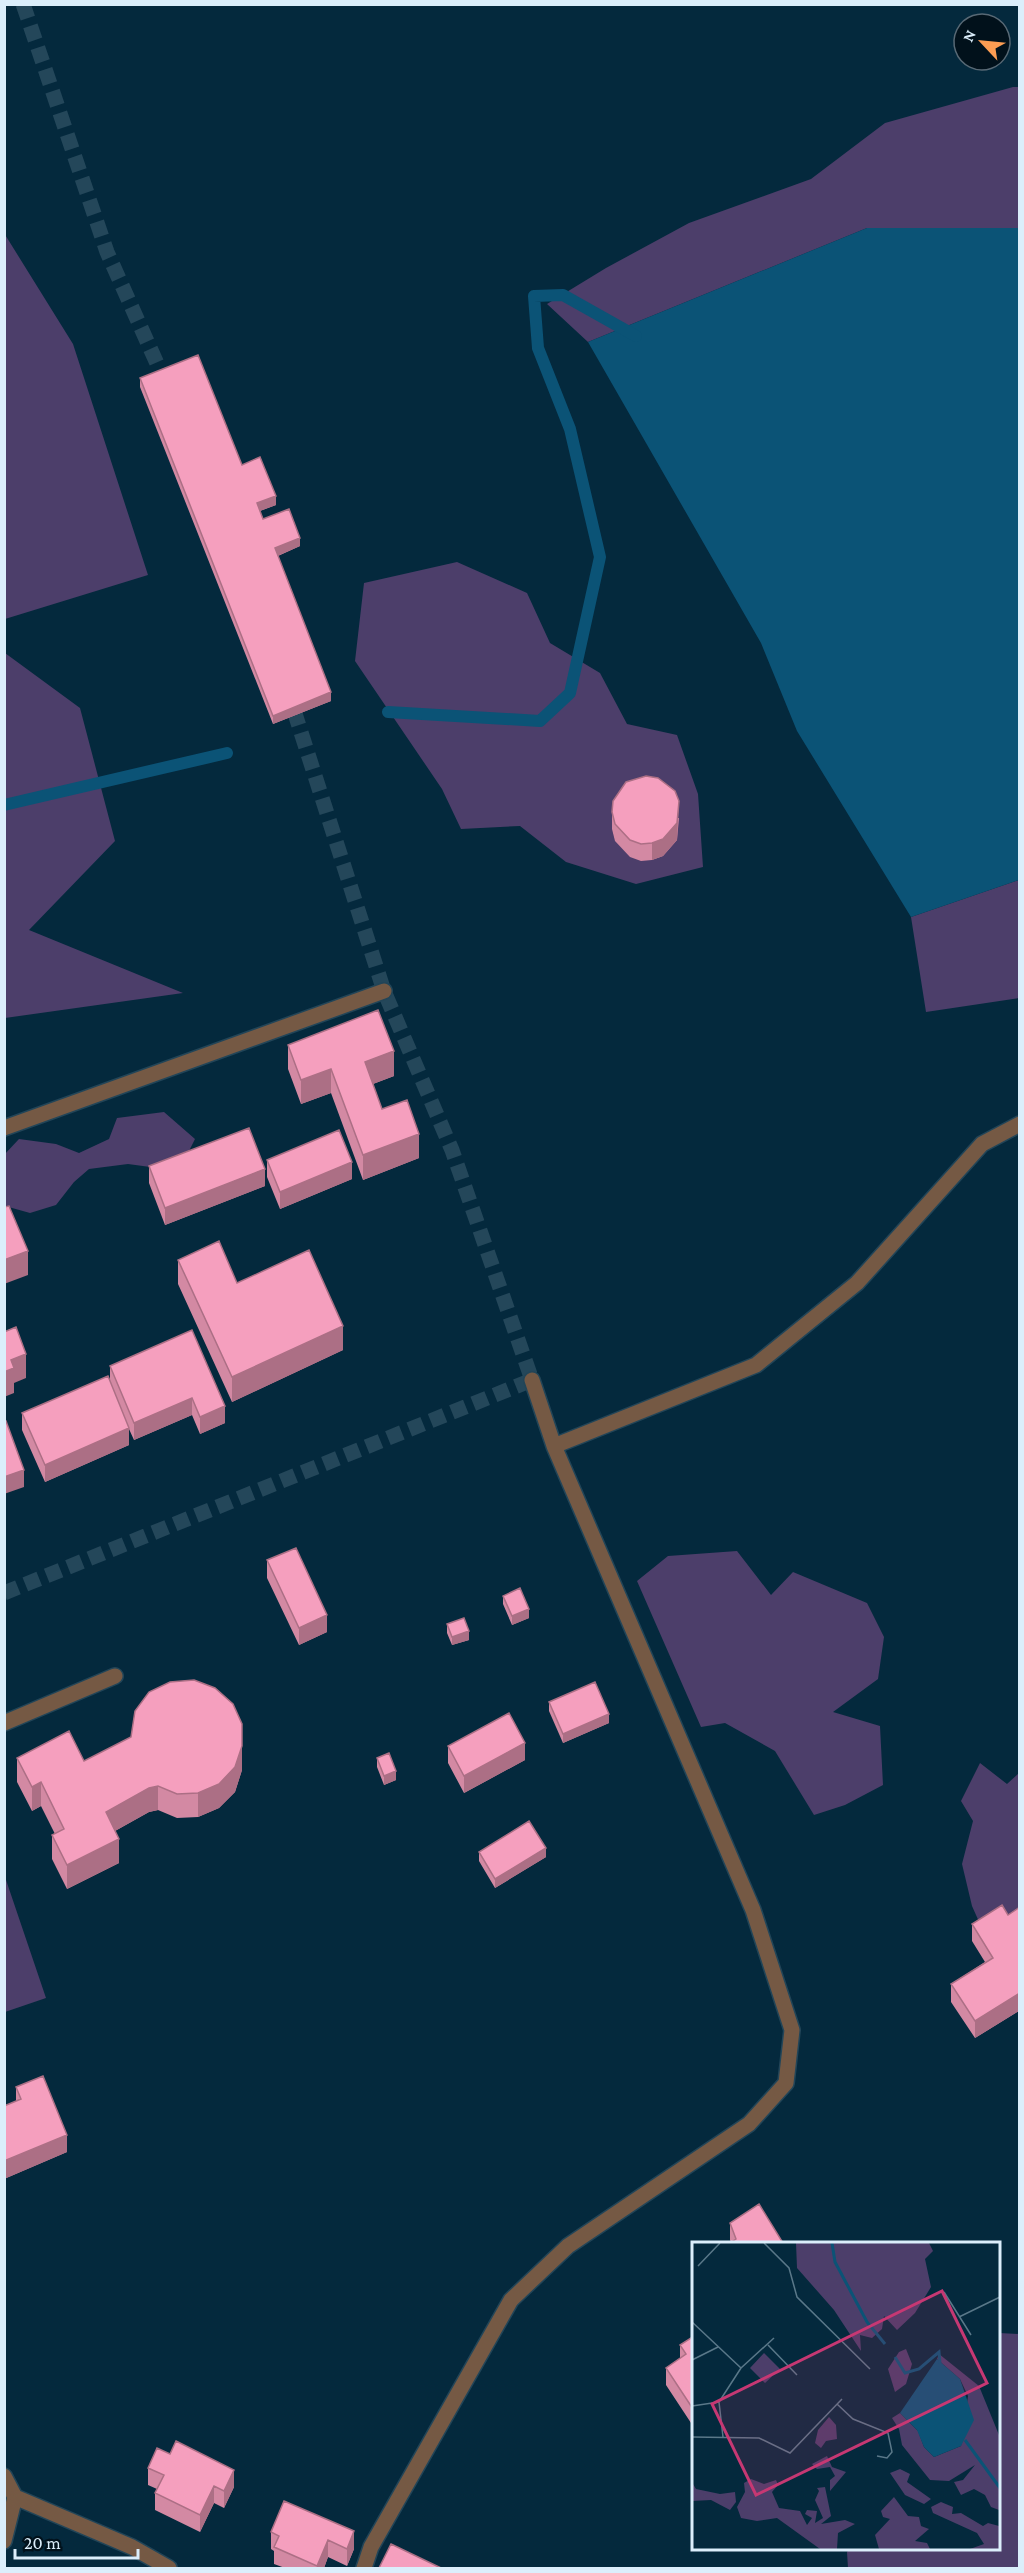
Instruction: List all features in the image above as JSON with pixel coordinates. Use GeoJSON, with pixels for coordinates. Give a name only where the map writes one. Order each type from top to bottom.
{"type":"FeatureCollection","features":[{"type":"Feature","properties":{"kind":"street"},"geometry":{"type":"LineString","coordinates":[[4,1128],[384,991]]}},
{"type":"Feature","properties":{"kind":"street"},"geometry":{"type":"LineString","coordinates":[[554,1446],[756,1365],[857,1283],[982,1144],[1020,1124]]}},
{"type":"Feature","properties":{"kind":"street"},"geometry":{"type":"LineString","coordinates":[[364,2568],[370,2547],[511,2300],[568,2246],[749,2124],[786,2083],[792,2030],[753,1910],[554,1446],[532,1380]]}},
{"type":"Feature","properties":{"kind":"street"},"geometry":{"type":"LineString","coordinates":[[4,1723],[115,1676]]}},
{"type":"Feature","properties":{"kind":"street"},"geometry":{"type":"LineString","coordinates":[[4,2476],[15,2497],[132,2547],[169,2568]]}},
{"type":"Feature","properties":{"kind":"street"},"geometry":{"type":"LineString","coordinates":[[4,2541],[15,2497]]}},
{"type":"Feature","properties":{"kind":"shaded area"},"geometry":{"type":"Polygon","coordinates":[[[1019,87],[1019,228],[867,228],[588,342],[547,304],[606,268],[689,223],[811,179],[885,123],[1019,87]]]}},
{"type":"Feature","properties":{"kind":"shaded area"},"geometry":{"type":"Polygon","coordinates":[[[4,233],[73,344],[148,575],[5,619],[4,233]]]}},
{"type":"Feature","properties":{"kind":"shaded area"},"geometry":{"type":"Polygon","coordinates":[[[457,562],[527,593],[550,643],[600,673],[627,724],[677,735],[698,794],[703,867],[636,884],[566,862],[520,826],[461,829],[442,789],[355,661],[364,583],[457,562]]]}},
{"type":"Feature","properties":{"kind":"shaded area"},"geometry":{"type":"Polygon","coordinates":[[[5,653],[80,708],[115,841],[29,930],[183,993],[5,1018],[5,653]]]}},
{"type":"Feature","properties":{"kind":"shaded area"},"geometry":{"type":"Polygon","coordinates":[[[1019,880],[1019,998],[926,1012],[911,917],[1019,880]]]}},
{"type":"Feature","properties":{"kind":"shaded area"},"geometry":{"type":"Polygon","coordinates":[[[164,1112],[195,1139],[183,1163],[165,1169],[128,1164],[89,1169],[74,1182],[56,1205],[30,1213],[5,1206],[4,1155],[19,1139],[56,1144],[79,1153],[109,1139],[117,1118],[164,1112]]]}},
{"type":"Feature","properties":{"kind":"shaded area"},"geometry":{"type":"Polygon","coordinates":[[[737,1551],[771,1595],[793,1572],[867,1603],[884,1637],[878,1679],[833,1712],[880,1726],[883,1785],[845,1805],[814,1815],[775,1751],[725,1723],[701,1727],[637,1581],[668,1556],[737,1551]]]}},
{"type":"Feature","properties":{"kind":"shaded area"},"geometry":{"type":"Polygon","coordinates":[[[980,1763],[1007,1784],[1019,1773],[1019,1924],[984,1933],[972,1906],[962,1864],[973,1821],[961,1801],[980,1763]]]}},
{"type":"Feature","properties":{"kind":"shaded area"},"geometry":{"type":"Polygon","coordinates":[[[4,1874],[46,1998],[5,2012],[4,2012],[4,1874]]]}},
{"type":"Feature","properties":{"kind":"shaded area"},"geometry":{"type":"Polygon","coordinates":[[[1000,2333],[1019,2334],[1019,2568],[848,2568],[847,2552],[849,2549],[1000,2549],[1000,2333]]]}},
{"type":"Feature","properties":{"kind":"water"},"geometry":{"type":"Polygon","coordinates":[[[867,228],[1019,228],[1019,880],[911,917],[797,731],[761,643],[588,342],[867,228]]]}},
{"type":"Feature","properties":{"kind":"building"},"geometry":{"type":"Polygon","coordinates":[[[198,355],[242,465],[260,457],[276,496],[257,503],[263,519],[289,509],[300,538],[275,548],[331,692],[273,716],[140,378],[198,355]]]}},
{"type":"Feature","properties":{"kind":"building"},"geometry":{"type":"Polygon","coordinates":[[[646,776],[658,778],[675,791],[679,801],[677,823],[663,839],[641,844],[630,840],[615,824],[612,812],[613,801],[626,782],[646,776]]]}},
{"type":"Feature","properties":{"kind":"building"},"geometry":{"type":"Polygon","coordinates":[[[378,1010],[394,1051],[365,1062],[382,1109],[407,1100],[419,1134],[363,1155],[331,1069],[301,1080],[288,1045],[378,1010]]]}},
{"type":"Feature","properties":{"kind":"building"},"geometry":{"type":"Polygon","coordinates":[[[249,1128],[265,1169],[165,1208],[149,1166],[249,1128]]]}},
{"type":"Feature","properties":{"kind":"building"},"geometry":{"type":"Polygon","coordinates":[[[339,1130],[352,1162],[280,1192],[267,1160],[339,1130]]]}},
{"type":"Feature","properties":{"kind":"building"},"geometry":{"type":"Polygon","coordinates":[[[9,1206],[28,1251],[4,1260],[4,1207],[9,1206]]]}},
{"type":"Feature","properties":{"kind":"building"},"geometry":{"type":"Polygon","coordinates":[[[219,1241],[237,1283],[309,1250],[343,1326],[232,1377],[178,1260],[219,1241]]]}},
{"type":"Feature","properties":{"kind":"building"},"geometry":{"type":"Polygon","coordinates":[[[16,1327],[26,1354],[11,1360],[14,1368],[4,1372],[4,1332],[16,1327]]]}},
{"type":"Feature","properties":{"kind":"building"},"geometry":{"type":"Polygon","coordinates":[[[192,1330],[225,1406],[200,1417],[192,1398],[134,1423],[110,1366],[192,1330]]]}},
{"type":"Feature","properties":{"kind":"building"},"geometry":{"type":"Polygon","coordinates":[[[108,1376],[129,1428],[45,1465],[22,1413],[108,1376]]]}},
{"type":"Feature","properties":{"kind":"building"},"geometry":{"type":"Polygon","coordinates":[[[6,1421],[24,1470],[4,1477],[4,1422],[6,1421]]]}},
{"type":"Feature","properties":{"kind":"building"},"geometry":{"type":"Polygon","coordinates":[[[296,1548],[327,1615],[299,1628],[267,1560],[296,1548]]]}},
{"type":"Feature","properties":{"kind":"building"},"geometry":{"type":"Polygon","coordinates":[[[520,1588],[529,1609],[512,1616],[503,1596],[520,1588]]]}},
{"type":"Feature","properties":{"kind":"building"},"geometry":{"type":"Polygon","coordinates":[[[464,1618],[469,1631],[452,1637],[447,1624],[464,1618]]]}},
{"type":"Feature","properties":{"kind":"building"},"geometry":{"type":"Polygon","coordinates":[[[194,1680],[215,1688],[233,1704],[242,1724],[242,1746],[235,1767],[219,1784],[198,1793],[177,1794],[158,1786],[149,1788],[106,1812],[119,1839],[67,1865],[52,1835],[64,1829],[41,1782],[32,1787],[17,1758],[69,1731],[84,1761],[131,1737],[135,1711],[149,1692],[170,1682],[194,1680]]]}},
{"type":"Feature","properties":{"kind":"building"},"geometry":{"type":"Polygon","coordinates":[[[595,1682],[609,1714],[563,1734],[549,1702],[595,1682]]]}},
{"type":"Feature","properties":{"kind":"building"},"geometry":{"type":"Polygon","coordinates":[[[509,1713],[525,1743],[464,1776],[448,1746],[509,1713]]]}},
{"type":"Feature","properties":{"kind":"building"},"geometry":{"type":"Polygon","coordinates":[[[389,1753],[396,1771],[384,1776],[377,1758],[389,1753]]]}},
{"type":"Feature","properties":{"kind":"building"},"geometry":{"type":"Polygon","coordinates":[[[529,1821],[546,1848],[495,1879],[479,1852],[529,1821]]]}},
{"type":"Feature","properties":{"kind":"building"},"geometry":{"type":"Polygon","coordinates":[[[1002,1905],[1008,1915],[1020,1907],[1020,1993],[975,2021],[951,1984],[993,1958],[972,1924],[1002,1905]]]}},
{"type":"Feature","properties":{"kind":"building"},"geometry":{"type":"Polygon","coordinates":[[[43,2076],[67,2135],[4,2161],[4,2106],[21,2099],[16,2087],[43,2076]]]}},
{"type":"Feature","properties":{"kind":"building"},"geometry":{"type":"Polygon","coordinates":[[[759,2204],[782,2242],[732,2242],[736,2239],[730,2223],[759,2204]]]}},
{"type":"Feature","properties":{"kind":"building"},"geometry":{"type":"Polygon","coordinates":[[[692,2337],[692,2407],[666,2368],[686,2354],[680,2345],[692,2337]]]}},
{"type":"Feature","properties":{"kind":"building"},"geometry":{"type":"Polygon","coordinates":[[[176,2441],[234,2470],[224,2491],[214,2486],[200,2515],[155,2493],[164,2475],[148,2468],[157,2448],[170,2454],[176,2441]]]}},
{"type":"Feature","properties":{"kind":"building"},"geometry":{"type":"Polygon","coordinates":[[[284,2501],[354,2531],[347,2549],[328,2540],[317,2566],[274,2547],[279,2536],[271,2532],[284,2501]]]}},
{"type":"Feature","properties":{"kind":"building"},"geometry":{"type":"Polygon","coordinates":[[[391,2544],[441,2568],[379,2568],[391,2544]]]}},
{"type":"Feature","properties":{"kind":"waterway"},"geometry":{"type":"LineString","coordinates":[[388,712],[540,721],[570,693],[600,557],[570,429],[538,348],[534,296],[563,295],[636,336]]}},
{"type":"Feature","properties":{"kind":"waterway"},"geometry":{"type":"LineString","coordinates":[[4,805],[227,753]]}},
{"type":"Feature","properties":{"kind":"tunnel"},"geometry":{"type":"LineString","coordinates":[[23,4],[107,252],[168,388]]}},
{"type":"Feature","properties":{"kind":"tunnel"},"geometry":{"type":"LineString","coordinates":[[4,1593],[532,1380],[452,1150],[384,991],[290,698]]}}]}
